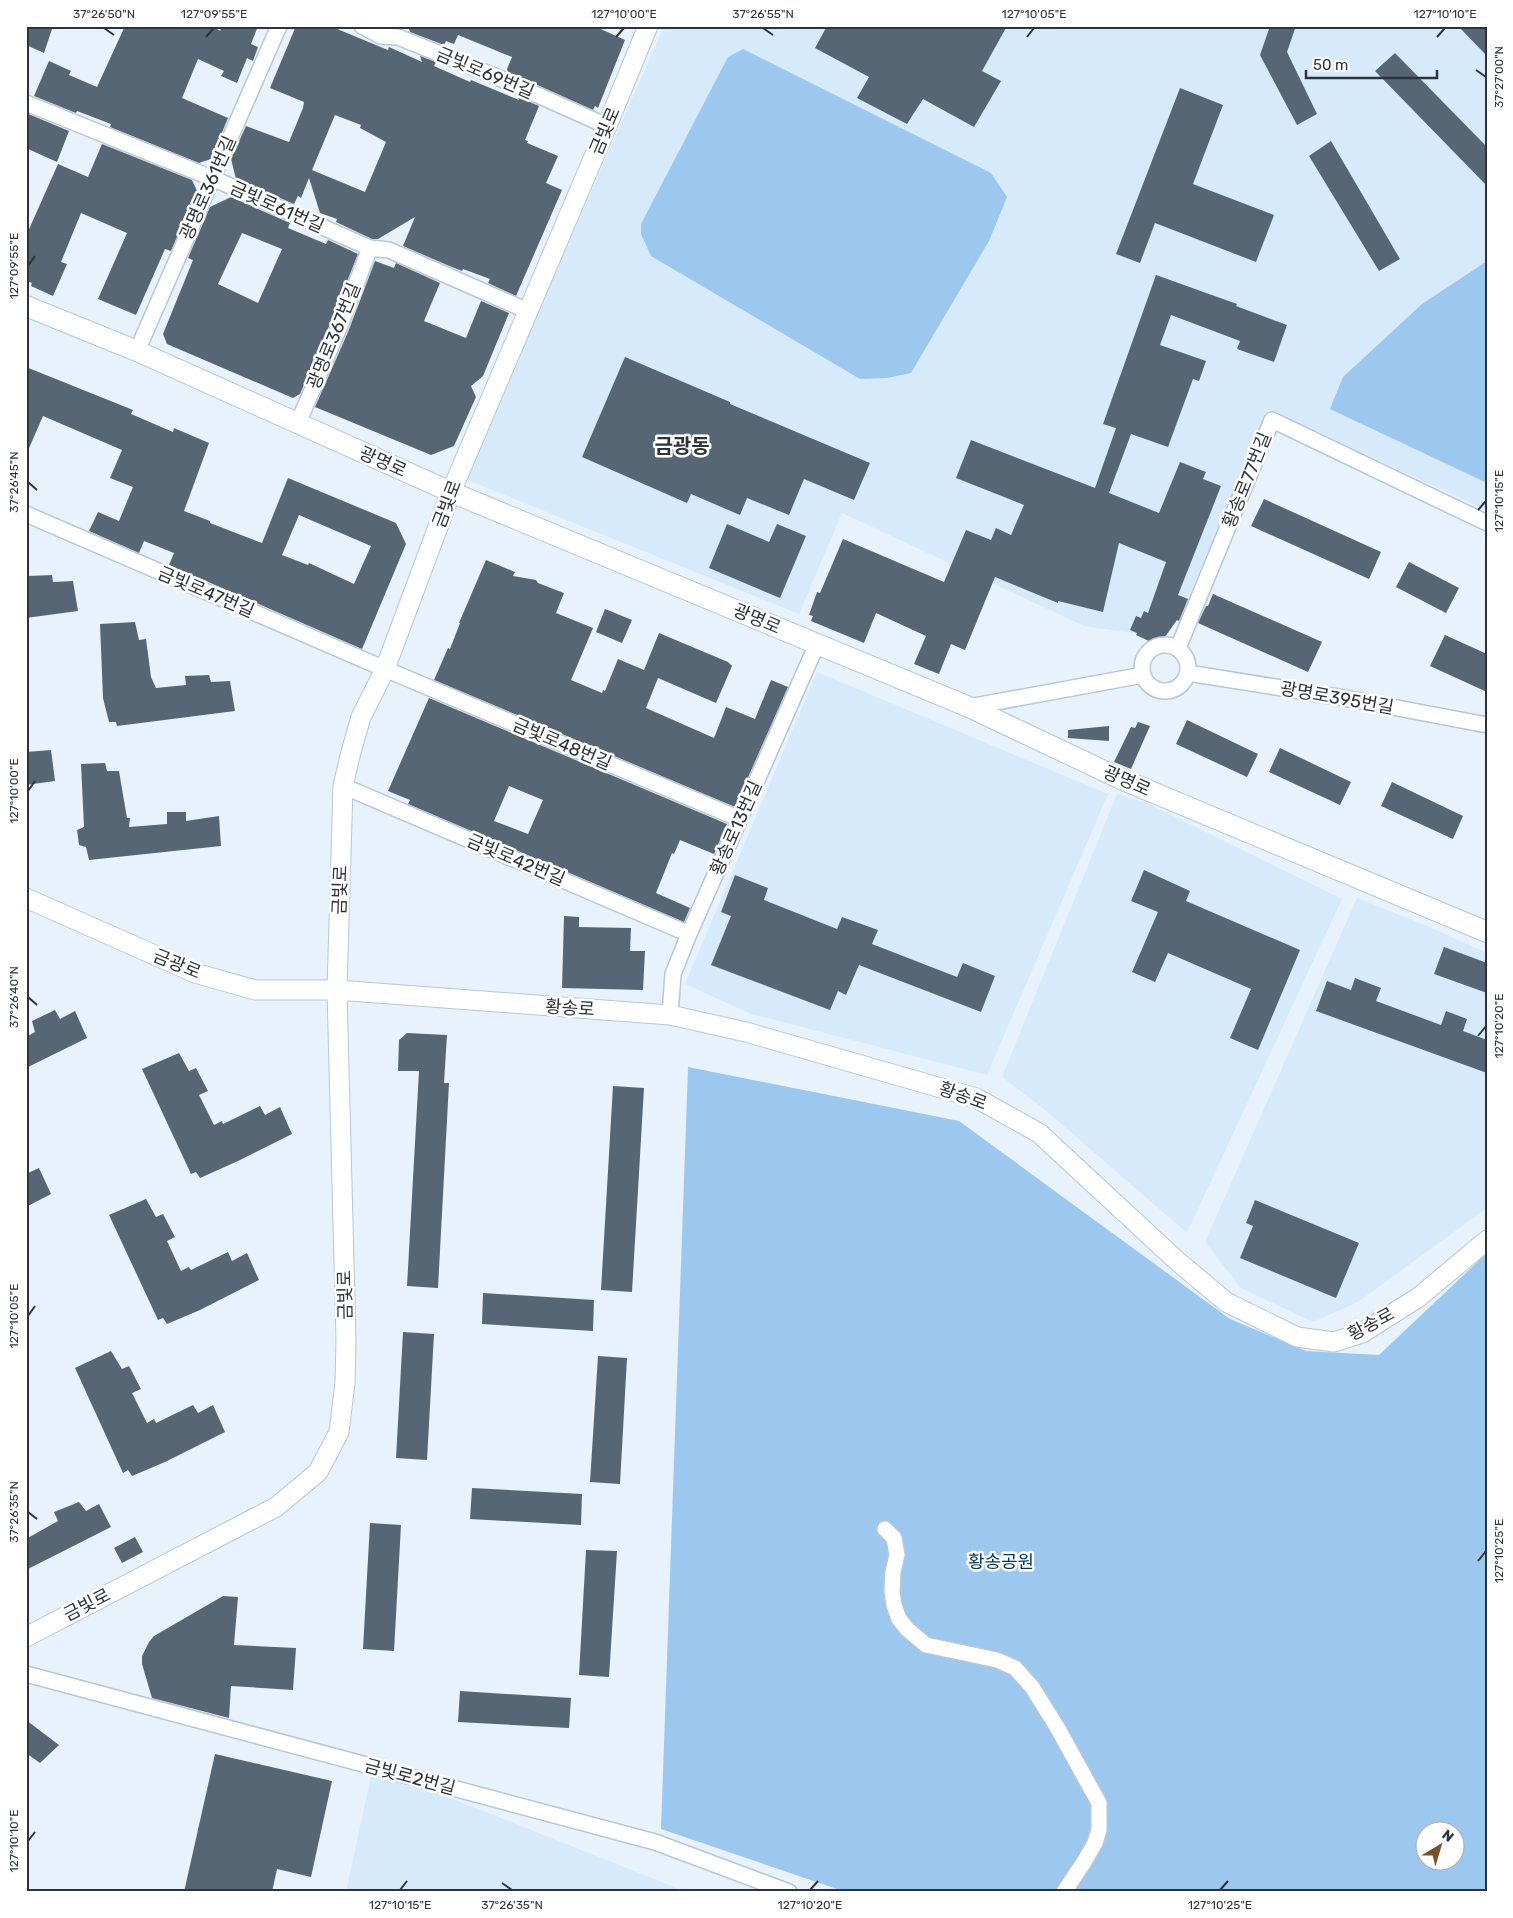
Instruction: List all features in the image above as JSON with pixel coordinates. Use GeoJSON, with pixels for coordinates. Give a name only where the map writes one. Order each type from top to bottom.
{"type":"FeatureCollection","features":[{"type":"Feature","properties":{"kind":"main road","name":"광명로"},"geometry":{"type":"LineString","coordinates":[[26,306],[137,350],[451,492],[970,708],[1121,779],[1487,932]]}},
{"type":"Feature","properties":{"kind":"street","name":"광명로361번길"},"geometry":{"type":"LineString","coordinates":[[137,350],[279,26]]}},
{"type":"Feature","properties":{"kind":"street","name":"금빛로69번길"},"geometry":{"type":"LineString","coordinates":[[362,26],[381,36],[398,37],[497,77],[607,126]]}},
{"type":"Feature","properties":{"kind":"street","name":"금빛로"},"geometry":{"type":"LineString","coordinates":[[26,1637],[276,1508],[318,1472],[339,1432],[345,1383],[346,1340],[337,990],[344,786],[351,752],[361,717],[385,669],[451,492],[648,26]]}},
{"type":"Feature","properties":{"kind":"street","name":"금빛로61번길"},"geometry":{"type":"LineString","coordinates":[[26,103],[212,178],[370,248],[389,250],[528,311]]}},
{"type":"Feature","properties":{"kind":"street","name":"광명로367번길"},"geometry":{"type":"LineString","coordinates":[[298,423],[339,328],[370,248]]}},
{"type":"Feature","properties":{"kind":"street","name":"황송로77번길"},"geometry":{"type":"LineString","coordinates":[[1178,648],[1272,420],[1487,524]]}},
{"type":"Feature","properties":{"kind":"street","name":"금빛로47번길"},"geometry":{"type":"LineString","coordinates":[[26,514],[385,669]]}},
{"type":"Feature","properties":{"kind":"street","name":"황송로13번길"},"geometry":{"type":"LineString","coordinates":[[670,1015],[673,974],[817,644]]}},
{"type":"Feature","properties":{"kind":"street"},"geometry":{"type":"LineString","coordinates":[[1162,644],[1170,645],[1178,648],[1184,654],[1188,661],[1188,673],[1182,684],[1176,689],[1168,691],[1152,688],[1146,682],[1142,667],[1148,652],[1162,644]]}},
{"type":"Feature","properties":{"kind":"street","name":"금빛로48번길"},"geometry":{"type":"LineString","coordinates":[[385,669],[740,819]]}},
{"type":"Feature","properties":{"kind":"street","name":"광명로395번길"},"geometry":{"type":"LineString","coordinates":[[1188,673],[1350,699],[1487,725]]}},
{"type":"Feature","properties":{"kind":"street"},"geometry":{"type":"LineString","coordinates":[[970,708],[1143,675]]}},
{"type":"Feature","properties":{"kind":"street","name":"금빛로42번길"},"geometry":{"type":"LineString","coordinates":[[344,786],[689,934]]}},
{"type":"Feature","properties":{"kind":"street","name":"금광로"},"geometry":{"type":"LineString","coordinates":[[26,898],[195,973],[255,990],[337,990]]}},
{"type":"Feature","properties":{"kind":"street","name":"황송로"},"geometry":{"type":"LineString","coordinates":[[337,990],[670,1015],[746,1032],[976,1098],[1039,1133],[1175,1259],[1226,1302],[1297,1336],[1334,1342],[1362,1333],[1419,1297],[1487,1240]]}},
{"type":"Feature","properties":{"kind":"street"},"geometry":{"type":"LineString","coordinates":[[886,1529],[894,1538],[897,1555],[893,1572],[892,1592],[894,1605],[907,1630],[926,1645],[997,1660],[1015,1668],[1032,1687],[1057,1727],[1099,1803],[1100,1830],[1095,1843],[1064,1892]]}},
{"type":"Feature","properties":{"kind":"street","name":"금빛로2번길"},"geometry":{"type":"LineString","coordinates":[[26,1674],[655,1842],[789,1892]]}},
{"type":"Feature","properties":{"kind":"shaded area"},"geometry":{"type":"Polygon","coordinates":[[[664,26],[1487,26],[1487,510],[1269,411],[1180,615],[1166,638],[1084,626],[842,513],[799,614],[465,479],[664,26]]]}},
{"type":"Feature","properties":{"kind":"shaded area"},"geometry":{"type":"Polygon","coordinates":[[[817,672],[1108,794],[987,1075],[751,1014],[685,984],[817,672]]]}},
{"type":"Feature","properties":{"kind":"shaded area"},"geometry":{"type":"Polygon","coordinates":[[[1117,794],[1147,803],[1342,899],[1187,1233],[1044,1109],[1002,1077],[1117,794]]]}},
{"type":"Feature","properties":{"kind":"shaded area"},"geometry":{"type":"Polygon","coordinates":[[[1357,898],[1425,925],[1487,953],[1487,1208],[1358,1302],[1313,1322],[1241,1288],[1205,1242],[1357,898]]]}},
{"type":"Feature","properties":{"kind":"shaded area"},"geometry":{"type":"Polygon","coordinates":[[[373,1767],[687,1892],[346,1892],[373,1767]]]}},
{"type":"Feature","properties":{"kind":"green space"},"geometry":{"type":"Polygon","coordinates":[[[743,49],[991,173],[1007,197],[989,241],[911,373],[887,378],[860,379],[651,256],[641,234],[641,224],[728,57],[743,49]]]}},
{"type":"Feature","properties":{"kind":"green space"},"geometry":{"type":"Polygon","coordinates":[[[1487,261],[1487,483],[1330,409],[1343,377],[1422,304],[1487,261]]]}},
{"type":"Feature","properties":{"kind":"green space","name":"황송공원"},"geometry":{"type":"Polygon","coordinates":[[[688,1067],[959,1121],[1230,1319],[1306,1351],[1379,1355],[1487,1253],[1487,1892],[846,1892],[661,1829],[688,1067]]]}},
{"type":"Feature","properties":{"kind":"building"},"geometry":{"type":"Polygon","coordinates":[[[26,26],[53,26],[44,53],[26,45],[26,26]]]}},
{"type":"Feature","properties":{"kind":"building"},"geometry":{"type":"Polygon","coordinates":[[[125,26],[213,26],[220,31],[222,26],[258,26],[251,44],[258,47],[253,61],[247,58],[237,83],[221,76],[224,71],[198,59],[182,98],[228,118],[211,159],[199,163],[110,127],[111,124],[77,111],[76,113],[34,96],[49,61],[71,71],[69,75],[97,87],[125,26]]]}},
{"type":"Feature","properties":{"kind":"building"},"geometry":{"type":"Polygon","coordinates":[[[296,26],[330,26],[388,50],[389,47],[422,62],[420,56],[436,62],[434,66],[470,82],[471,80],[519,100],[518,97],[539,106],[525,140],[528,141],[527,143],[558,156],[546,183],[562,190],[516,296],[488,283],[490,279],[463,269],[462,271],[403,246],[415,217],[378,239],[372,239],[336,222],[337,219],[320,213],[309,178],[301,198],[298,196],[294,204],[236,179],[231,159],[246,126],[289,142],[303,108],[304,102],[270,88],[296,26]],[[335,115],[312,170],[365,192],[386,142],[360,128],[361,125],[335,115]]]}},
{"type":"Feature","properties":{"kind":"building"},"geometry":{"type":"Polygon","coordinates":[[[408,26],[594,26],[625,40],[598,108],[595,106],[593,110],[508,72],[507,69],[512,57],[458,35],[454,44],[446,41],[444,45],[410,32],[408,26]]]}},
{"type":"Feature","properties":{"kind":"building"},"geometry":{"type":"Polygon","coordinates":[[[827,26],[1007,26],[982,71],[1001,81],[974,127],[923,99],[907,124],[857,98],[869,77],[815,48],[827,26]]]}},
{"type":"Feature","properties":{"kind":"building"},"geometry":{"type":"Polygon","coordinates":[[[1270,26],[1296,26],[1287,52],[1317,114],[1297,125],[1260,55],[1270,26]]]}},
{"type":"Feature","properties":{"kind":"building"},"geometry":{"type":"Polygon","coordinates":[[[1458,26],[1487,26],[1487,56],[1458,26]]]}},
{"type":"Feature","properties":{"kind":"building"},"geometry":{"type":"Polygon","coordinates":[[[1395,53],[1487,147],[1487,186],[1375,71],[1395,53]]]}},
{"type":"Feature","properties":{"kind":"building"},"geometry":{"type":"Polygon","coordinates":[[[1180,88],[1223,105],[1193,184],[1274,215],[1256,262],[1155,223],[1140,263],[1116,254],[1180,88]]]}},
{"type":"Feature","properties":{"kind":"building"},"geometry":{"type":"Polygon","coordinates":[[[26,113],[69,131],[57,162],[26,148],[26,113]]]}},
{"type":"Feature","properties":{"kind":"building"},"geometry":{"type":"Polygon","coordinates":[[[1331,141],[1400,259],[1379,271],[1309,156],[1331,141]]]}},
{"type":"Feature","properties":{"kind":"building"},"geometry":{"type":"Polygon","coordinates":[[[102,144],[192,180],[197,191],[171,251],[165,249],[136,315],[98,299],[127,233],[81,213],[61,262],[67,264],[53,296],[31,286],[32,283],[26,281],[26,236],[58,164],[88,177],[102,144]]]}},
{"type":"Feature","properties":{"kind":"building"},"geometry":{"type":"Polygon","coordinates":[[[231,197],[290,223],[288,228],[326,244],[328,240],[358,254],[300,394],[293,398],[167,344],[163,334],[193,260],[188,258],[210,207],[231,197]],[[242,233],[218,284],[258,303],[282,249],[242,233]]]}},
{"type":"Feature","properties":{"kind":"building"},"geometry":{"type":"Polygon","coordinates":[[[375,261],[394,268],[396,263],[440,283],[424,321],[466,338],[481,301],[509,313],[483,376],[471,386],[476,397],[454,446],[431,455],[315,407],[348,332],[375,261]]]}},
{"type":"Feature","properties":{"kind":"building"},"geometry":{"type":"Polygon","coordinates":[[[1156,275],[1237,304],[1236,306],[1287,325],[1274,362],[1237,349],[1240,341],[1171,315],[1160,345],[1206,361],[1199,381],[1193,379],[1168,447],[1131,434],[1109,493],[1159,513],[1180,462],[1206,472],[1203,479],[1221,486],[1178,595],[1188,599],[1179,621],[1177,620],[1162,641],[1153,643],[1130,630],[1136,616],[1141,618],[1144,611],[1148,613],[1166,562],[1119,543],[1103,612],[1058,601],[1058,603],[995,577],[965,650],[951,644],[939,674],[914,664],[926,636],[876,613],[864,643],[811,621],[813,616],[809,615],[817,592],[820,593],[843,539],[944,582],[966,530],[991,540],[996,528],[1011,535],[1024,505],[956,478],[971,440],[1095,488],[1116,428],[1103,424],[1156,275]]]}},
{"type":"Feature","properties":{"kind":"building"},"geometry":{"type":"Polygon","coordinates":[[[625,357],[870,463],[854,500],[804,479],[789,515],[747,498],[740,515],[691,494],[687,503],[582,457],[625,357]]]}},
{"type":"Feature","properties":{"kind":"building"},"geometry":{"type":"Polygon","coordinates":[[[26,367],[133,410],[131,414],[173,432],[174,428],[209,443],[184,511],[262,543],[288,478],[396,523],[406,544],[362,649],[169,565],[174,553],[144,541],[139,553],[89,531],[98,512],[119,521],[133,487],[110,478],[122,450],[43,416],[26,455],[26,367]],[[299,515],[282,555],[308,565],[309,563],[354,584],[371,546],[299,515]]]}},
{"type":"Feature","properties":{"kind":"building"},"geometry":{"type":"Polygon","coordinates":[[[1264,499],[1381,552],[1369,579],[1251,526],[1264,499]]]}},
{"type":"Feature","properties":{"kind":"building"},"geometry":{"type":"Polygon","coordinates":[[[727,524],[769,542],[777,524],[806,536],[780,598],[709,568],[727,524]]]}},
{"type":"Feature","properties":{"kind":"building"},"geometry":{"type":"Polygon","coordinates":[[[486,560],[515,572],[513,576],[536,580],[538,583],[564,593],[556,613],[593,628],[571,680],[602,693],[603,690],[605,691],[618,659],[644,670],[659,633],[728,662],[732,666],[716,703],[658,678],[646,708],[714,738],[726,707],[755,719],[771,680],[788,687],[735,807],[434,680],[448,648],[450,649],[486,560]]]}},
{"type":"Feature","properties":{"kind":"building"},"geometry":{"type":"Polygon","coordinates":[[[1409,562],[1459,588],[1446,613],[1396,587],[1409,562]]]}},
{"type":"Feature","properties":{"kind":"building"},"geometry":{"type":"Polygon","coordinates":[[[52,575],[53,582],[73,581],[78,611],[26,618],[28,576],[52,575]]]}},
{"type":"Feature","properties":{"kind":"building"},"geometry":{"type":"Polygon","coordinates":[[[1213,594],[1322,642],[1308,672],[1198,623],[1213,594]]]}},
{"type":"Feature","properties":{"kind":"building"},"geometry":{"type":"Polygon","coordinates":[[[605,609],[632,620],[622,643],[596,632],[605,609]]]}},
{"type":"Feature","properties":{"kind":"building"},"geometry":{"type":"Polygon","coordinates":[[[135,622],[139,640],[146,639],[151,677],[156,688],[186,685],[185,676],[209,675],[211,682],[230,681],[235,711],[117,726],[116,722],[109,722],[103,698],[100,624],[135,622]]]}},
{"type":"Feature","properties":{"kind":"building"},"geometry":{"type":"Polygon","coordinates":[[[1445,635],[1487,654],[1487,692],[1430,666],[1445,635]]]}},
{"type":"Feature","properties":{"kind":"building"},"geometry":{"type":"Polygon","coordinates":[[[429,698],[727,824],[714,854],[680,840],[674,854],[672,853],[656,893],[690,908],[684,922],[408,804],[410,800],[388,791],[429,698]],[[509,786],[494,821],[528,834],[543,800],[509,786]]]}},
{"type":"Feature","properties":{"kind":"building"},"geometry":{"type":"Polygon","coordinates":[[[1187,720],[1258,754],[1247,777],[1176,744],[1187,720]]]}},
{"type":"Feature","properties":{"kind":"building"},"geometry":{"type":"Polygon","coordinates":[[[1138,722],[1150,726],[1131,769],[1114,762],[1131,727],[1135,728],[1138,722]]]}},
{"type":"Feature","properties":{"kind":"building"},"geometry":{"type":"Polygon","coordinates":[[[1109,726],[1109,741],[1068,738],[1068,730],[1109,726]]]}},
{"type":"Feature","properties":{"kind":"building"},"geometry":{"type":"Polygon","coordinates":[[[1280,748],[1351,782],[1340,805],[1269,772],[1280,748]]]}},
{"type":"Feature","properties":{"kind":"building"},"geometry":{"type":"Polygon","coordinates":[[[51,750],[55,781],[26,785],[26,752],[51,750]]]}},
{"type":"Feature","properties":{"kind":"building"},"geometry":{"type":"Polygon","coordinates":[[[105,763],[107,771],[119,771],[127,818],[130,818],[129,827],[167,824],[167,812],[186,812],[186,821],[219,816],[221,846],[89,860],[86,847],[79,845],[77,830],[84,827],[81,764],[105,763]]]}},
{"type":"Feature","properties":{"kind":"building"},"geometry":{"type":"Polygon","coordinates":[[[1392,782],[1463,816],[1453,839],[1381,806],[1392,782]]]}},
{"type":"Feature","properties":{"kind":"building"},"geometry":{"type":"Polygon","coordinates":[[[1144,870],[1190,891],[1186,901],[1300,950],[1258,1050],[1230,1038],[1251,989],[1168,953],[1155,982],[1132,972],[1158,912],[1131,901],[1144,870]]]}},
{"type":"Feature","properties":{"kind":"building"},"geometry":{"type":"Polygon","coordinates":[[[735,875],[768,888],[764,900],[837,929],[842,917],[878,930],[872,944],[957,977],[963,963],[995,976],[981,1012],[859,965],[846,995],[838,991],[830,1010],[711,965],[731,916],[721,912],[735,875]]]}},
{"type":"Feature","properties":{"kind":"building"},"geometry":{"type":"Polygon","coordinates":[[[564,916],[579,917],[579,927],[631,928],[630,951],[645,951],[643,990],[562,988],[564,916]]]}},
{"type":"Feature","properties":{"kind":"building"},"geometry":{"type":"Polygon","coordinates":[[[1444,947],[1487,963],[1487,993],[1434,974],[1444,947]]]}},
{"type":"Feature","properties":{"kind":"building"},"geometry":{"type":"Polygon","coordinates":[[[1355,978],[1381,988],[1376,1001],[1441,1025],[1446,1011],[1467,1019],[1463,1031],[1487,1040],[1487,1073],[1316,1011],[1327,981],[1351,990],[1355,978]]]}},
{"type":"Feature","properties":{"kind":"building"},"geometry":{"type":"Polygon","coordinates":[[[55,1010],[60,1019],[75,1011],[87,1038],[26,1068],[26,1037],[35,1032],[32,1021],[55,1010]]]}},
{"type":"Feature","properties":{"kind":"building"},"geometry":{"type":"Polygon","coordinates":[[[407,1033],[447,1035],[444,1083],[449,1083],[438,1288],[407,1286],[419,1071],[398,1071],[399,1040],[407,1033]]]}},
{"type":"Feature","properties":{"kind":"building"},"geometry":{"type":"Polygon","coordinates":[[[179,1053],[189,1071],[196,1068],[208,1091],[199,1095],[214,1125],[222,1121],[223,1124],[260,1106],[265,1115],[280,1107],[292,1134],[200,1178],[196,1172],[191,1174],[142,1069],[179,1053]]]}},
{"type":"Feature","properties":{"kind":"building"},"geometry":{"type":"Polygon","coordinates":[[[613,1086],[644,1088],[632,1292],[601,1290],[613,1086]]]}},
{"type":"Feature","properties":{"kind":"building"},"geometry":{"type":"Polygon","coordinates":[[[39,1168],[51,1194],[26,1207],[26,1174],[39,1168]]]}},
{"type":"Feature","properties":{"kind":"building"},"geometry":{"type":"Polygon","coordinates":[[[146,1199],[156,1217],[163,1214],[175,1237],[167,1241],[181,1271],[189,1267],[191,1270],[228,1252],[232,1261],[247,1253],[259,1280],[200,1310],[167,1324],[163,1318],[158,1320],[109,1215],[146,1199]]]}},
{"type":"Feature","properties":{"kind":"building"},"geometry":{"type":"Polygon","coordinates":[[[1255,1200],[1359,1243],[1336,1298],[1240,1258],[1253,1226],[1246,1223],[1255,1200]]]}},
{"type":"Feature","properties":{"kind":"building"},"geometry":{"type":"Polygon","coordinates":[[[483,1293],[594,1300],[593,1331],[482,1324],[483,1293]]]}},
{"type":"Feature","properties":{"kind":"building"},"geometry":{"type":"Polygon","coordinates":[[[403,1332],[434,1334],[427,1460],[396,1458],[403,1332]]]}},
{"type":"Feature","properties":{"kind":"building"},"geometry":{"type":"Polygon","coordinates":[[[111,1351],[122,1369],[129,1366],[141,1389],[132,1393],[147,1423],[154,1419],[156,1423],[193,1405],[198,1413],[213,1405],[225,1432],[132,1476],[128,1470],[123,1473],[75,1368],[111,1351]]]}},
{"type":"Feature","properties":{"kind":"building"},"geometry":{"type":"Polygon","coordinates":[[[598,1356],[627,1358],[620,1484],[590,1482],[598,1356]]]}},
{"type":"Feature","properties":{"kind":"building"},"geometry":{"type":"Polygon","coordinates":[[[472,1488],[582,1494],[581,1525],[470,1519],[472,1488]]]}},
{"type":"Feature","properties":{"kind":"building"},"geometry":{"type":"Polygon","coordinates":[[[79,1502],[86,1511],[99,1504],[111,1527],[26,1570],[26,1539],[58,1521],[54,1512],[79,1502]]]}},
{"type":"Feature","properties":{"kind":"building"},"geometry":{"type":"Polygon","coordinates":[[[370,1523],[401,1525],[394,1651],[363,1649],[370,1523]]]}},
{"type":"Feature","properties":{"kind":"building"},"geometry":{"type":"Polygon","coordinates":[[[135,1537],[143,1552],[122,1563],[114,1548],[135,1537]]]}},
{"type":"Feature","properties":{"kind":"building"},"geometry":{"type":"Polygon","coordinates":[[[586,1550],[617,1551],[609,1677],[579,1675],[586,1550]]]}},
{"type":"Feature","properties":{"kind":"building"},"geometry":{"type":"Polygon","coordinates":[[[223,1596],[238,1597],[234,1645],[296,1648],[293,1690],[231,1686],[229,1718],[152,1698],[142,1664],[142,1656],[149,1642],[154,1636],[223,1596]]]}},
{"type":"Feature","properties":{"kind":"building"},"geometry":{"type":"Polygon","coordinates":[[[460,1691],[571,1698],[569,1728],[458,1722],[460,1691]]]}},
{"type":"Feature","properties":{"kind":"building"},"geometry":{"type":"Polygon","coordinates":[[[26,1720],[59,1745],[40,1763],[26,1753],[26,1720]]]}},
{"type":"Feature","properties":{"kind":"building"},"geometry":{"type":"Polygon","coordinates":[[[215,1754],[332,1781],[311,1877],[277,1869],[272,1892],[184,1892],[215,1754]]]}},
{"type":"Feature","properties":{"kind":"district","name":"금광동"},"geometry":{"type":"Point","coordinates":[682,446]}}]}
